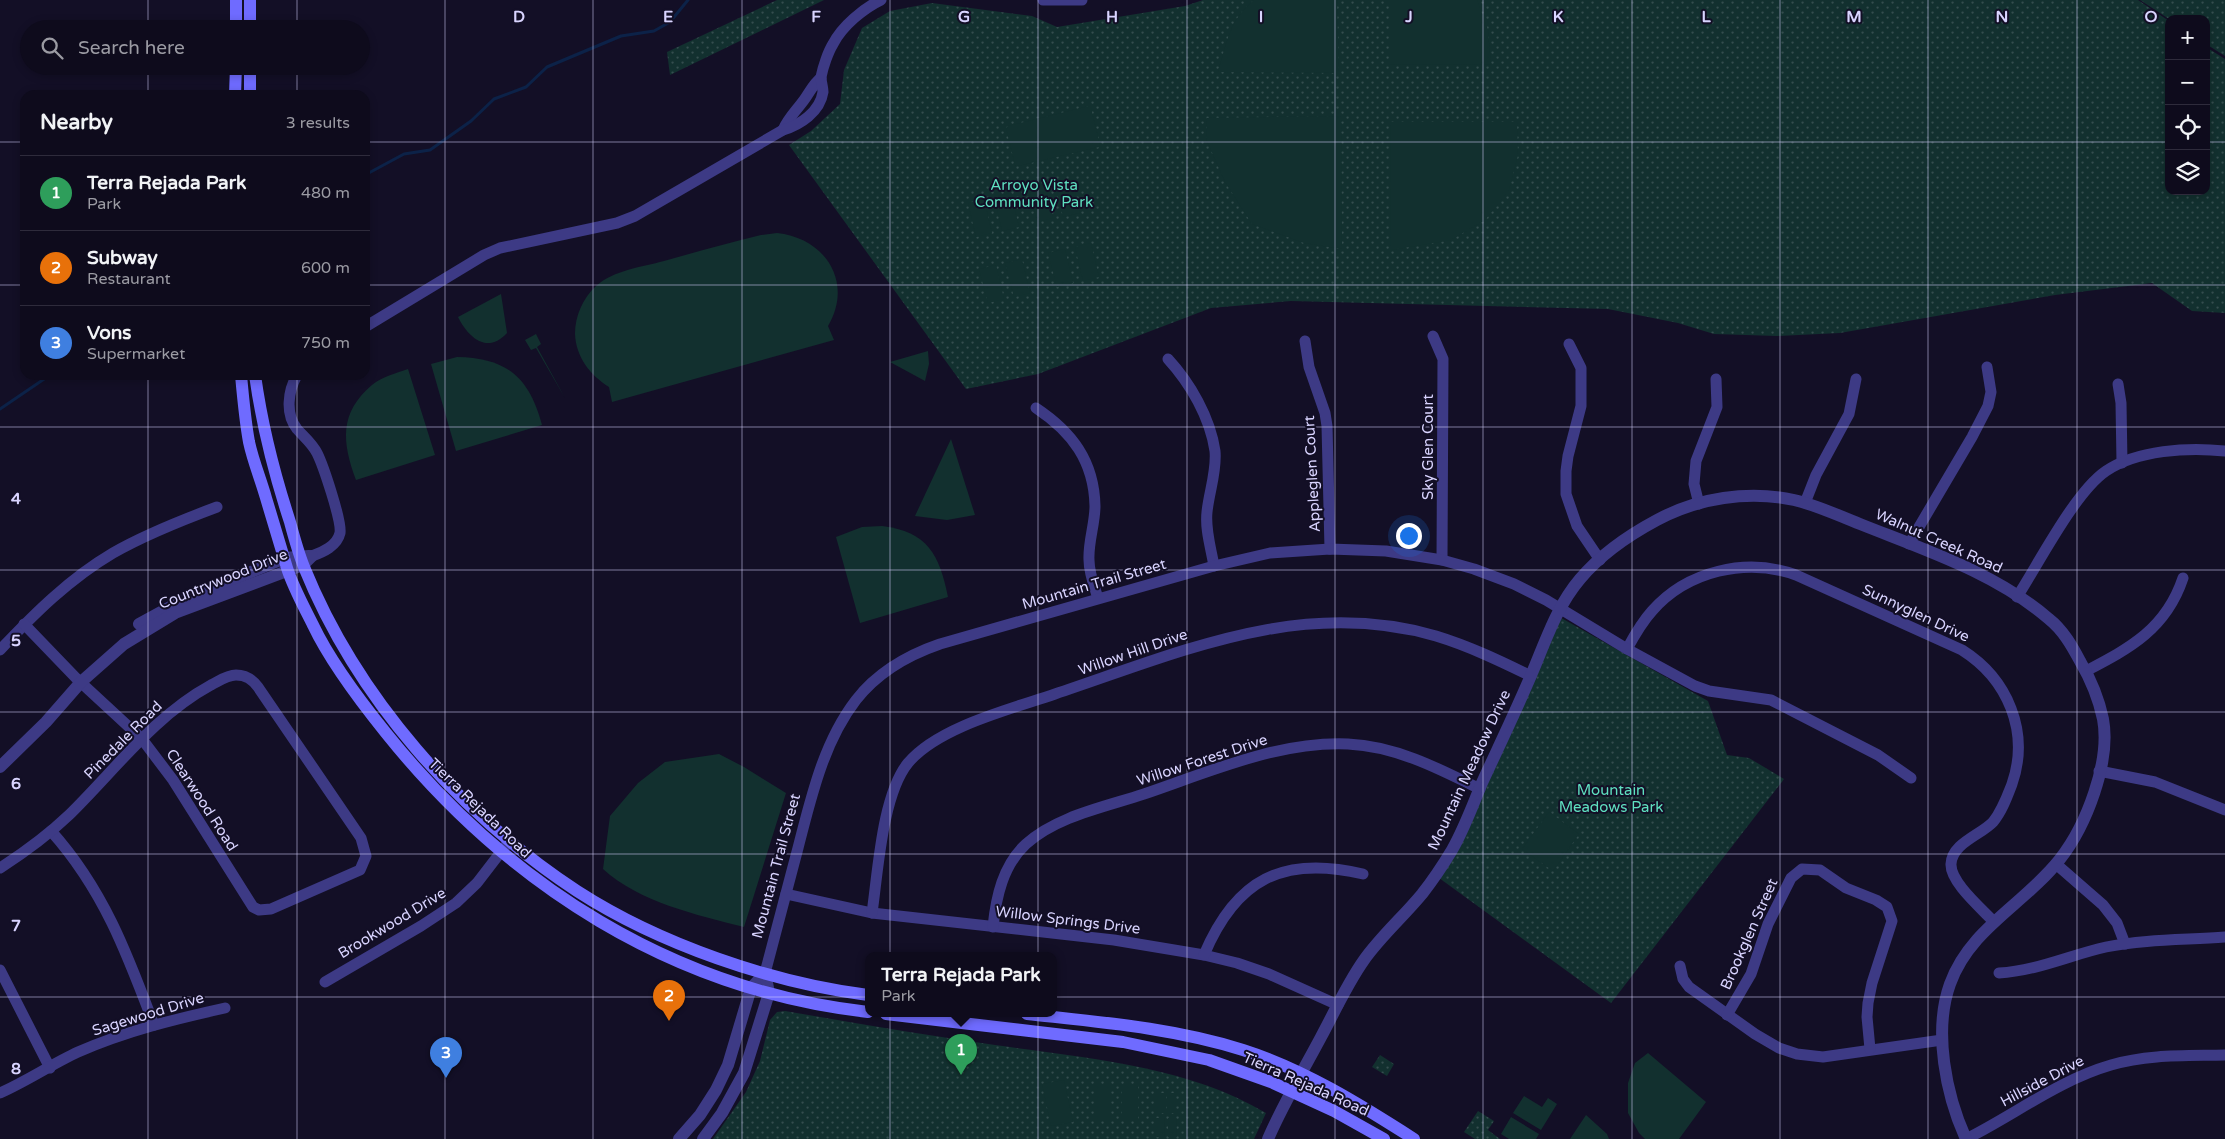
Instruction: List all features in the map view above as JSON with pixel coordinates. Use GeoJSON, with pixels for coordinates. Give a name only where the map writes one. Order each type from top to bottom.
{"type":"FeatureCollection","features":[{"type":"Feature","properties":{"kind":"main road"},"geometry":{"type":"LineString","coordinates":[[236,0],[236,20]]}},
{"type":"Feature","properties":{"kind":"main road"},"geometry":{"type":"LineString","coordinates":[[250,0],[250,20]]}},
{"type":"Feature","properties":{"kind":"main road"},"geometry":{"type":"LineString","coordinates":[[235,90],[236,75]]}},
{"type":"Feature","properties":{"kind":"main road"},"geometry":{"type":"LineString","coordinates":[[250,75],[250,90]]}},
{"type":"Feature","properties":{"kind":"main road","name":"Tierra Rejada Road"},"geometry":{"type":"LineString","coordinates":[[241,380],[249,442],[286,564],[314,628],[374,717],[420,773],[454,810],[500,852],[546,888],[631,939],[661,954],[751,988],[791,1000],[865,1012]]}},
{"type":"Feature","properties":{"kind":"main road","name":"Tierra Rejada Road"},"geometry":{"type":"LineString","coordinates":[[256,380],[266,440],[305,559],[334,630],[369,687],[432,765],[465,801],[510,840],[577,891],[635,922],[722,960],[765,974],[822,988],[865,995]]}},
{"type":"Feature","properties":{"kind":"main road","name":"Tierra Rejada Road"},"geometry":{"type":"LineString","coordinates":[[911,1017],[1123,1042],[1209,1060],[1271,1082],[1334,1111],[1384,1139]]}},
{"type":"Feature","properties":{"kind":"main road","name":"Tierra Rejada Road"},"geometry":{"type":"LineString","coordinates":[[1049,1017],[1180,1035],[1244,1050],[1301,1074],[1355,1103],[1414,1139]]}},
{"type":"Feature","properties":{"kind":"street"},"geometry":{"type":"LineString","coordinates":[[370,325],[484,255],[500,248],[617,222],[635,216],[783,130],[799,125],[808,118],[821,99],[823,90],[821,78],[833,43],[852,21],[881,0]]}},
{"type":"Feature","properties":{"kind":"street"},"geometry":{"type":"LineString","coordinates":[[1043,0],[1082,0]]}},
{"type":"Feature","properties":{"kind":"street","name":"Sky Glen Court"},"geometry":{"type":"LineString","coordinates":[[1433,336],[1442,359],[1442,560]]}},
{"type":"Feature","properties":{"kind":"street","name":"Appleglen Court"},"geometry":{"type":"LineString","coordinates":[[1305,341],[1309,368],[1325,413],[1327,426],[1330,549]]}},
{"type":"Feature","properties":{"kind":"street"},"geometry":{"type":"LineString","coordinates":[[1569,344],[1580,368],[1581,406],[1568,456],[1566,494],[1576,526],[1600,560]]}},
{"type":"Feature","properties":{"kind":"street"},"geometry":{"type":"LineString","coordinates":[[1168,359],[1184,377],[1205,417],[1215,451],[1215,465],[1207,523],[1214,566]]}},
{"type":"Feature","properties":{"kind":"street"},"geometry":{"type":"LineString","coordinates":[[1909,544],[1972,437],[1988,406],[1991,392],[1987,367]]}},
{"type":"Feature","properties":{"kind":"street"},"geometry":{"type":"LineString","coordinates":[[1699,504],[1694,484],[1696,461],[1717,406],[1716,379]]}},
{"type":"Feature","properties":{"kind":"street"},"geometry":{"type":"LineString","coordinates":[[1805,503],[1816,475],[1849,414],[1856,379]]}},
{"type":"Feature","properties":{"kind":"street"},"geometry":{"type":"LineString","coordinates":[[294,380],[291,386],[289,399],[291,415],[296,427],[316,452],[333,499],[340,532],[336,542],[325,551],[305,559]]}},
{"type":"Feature","properties":{"kind":"street"},"geometry":{"type":"LineString","coordinates":[[2118,384],[2121,403],[2122,463]]}},
{"type":"Feature","properties":{"kind":"street"},"geometry":{"type":"LineString","coordinates":[[1036,408],[1064,429],[1086,464],[1095,504],[1090,566],[1098,598]]}},
{"type":"Feature","properties":{"kind":"street"},"geometry":{"type":"LineString","coordinates":[[2018,596],[2081,497],[2106,471],[2122,463],[2158,452],[2205,449],[2225,451]]}},
{"type":"Feature","properties":{"kind":"street","name":"Walnut Creek Road"},"geometry":{"type":"LineString","coordinates":[[1559,608],[1580,579],[1635,532],[1663,517],[1699,504],[1724,497],[1764,495],[1805,503],[1909,544],[1990,580],[2018,596],[2052,620],[2059,628],[2086,671],[2102,718],[2104,730],[2099,771],[2092,801],[2081,826],[2056,864],[1994,921],[1966,952],[1950,981],[1945,1000],[1942,1040],[1949,1091],[1966,1139]]}},
{"type":"Feature","properties":{"kind":"street"},"geometry":{"type":"LineString","coordinates":[[0,650],[24,624],[72,581],[112,554],[138,540],[217,507]]}},
{"type":"Feature","properties":{"kind":"street","name":"Mountain Trail Street"},"geometry":{"type":"LineString","coordinates":[[703,1139],[739,1085],[769,993],[765,974],[816,776],[855,701],[873,682],[905,659],[930,647],[1098,598],[1214,566],[1270,553],[1330,549],[1386,551],[1442,560],[1474,569],[1514,584],[1695,686],[1709,691],[1771,700],[1878,754],[1911,778]]}},
{"type":"Feature","properties":{"kind":"street","name":"Countrywood Drive"},"geometry":{"type":"LineString","coordinates":[[0,757],[119,638],[154,615],[183,600],[305,559]]}},
{"type":"Feature","properties":{"kind":"street","name":"Sunnyglen Drive"},"geometry":{"type":"LineString","coordinates":[[1627,649],[1652,611],[1676,590],[1711,573],[1734,568],[1764,567],[1780,569],[1796,575],[1919,630],[1975,658],[1995,678],[2007,696],[2015,719],[2019,750],[2015,776],[1999,813],[1987,827],[1960,847],[1952,860],[1951,868],[1956,880],[1994,921]]}},
{"type":"Feature","properties":{"kind":"street"},"geometry":{"type":"LineString","coordinates":[[2086,671],[2120,654],[2150,631],[2176,598],[2183,578]]}},
{"type":"Feature","properties":{"kind":"street","name":"Mountain Meadow Drive"},"geometry":{"type":"LineString","coordinates":[[1268,1139],[1290,1092],[1361,964],[1379,939],[1436,875],[1460,835],[1531,676],[1559,608]]}},
{"type":"Feature","properties":{"kind":"street","name":"Willow Hill Drive"},"geometry":{"type":"LineString","coordinates":[[872,913],[888,808],[906,765],[923,748],[942,736],[1014,708],[1216,640],[1261,629],[1319,623],[1381,626],[1436,636],[1481,652],[1531,676]]}},
{"type":"Feature","properties":{"kind":"street","name":"Clearwood Road"},"geometry":{"type":"LineString","coordinates":[[24,624],[79,680],[142,739],[172,780],[256,909],[272,909],[347,876],[362,868],[366,856]]}},
{"type":"Feature","properties":{"kind":"street","name":"Pinedale Road"},"geometry":{"type":"LineString","coordinates":[[0,868],[22,854],[51,831],[100,784],[142,739],[176,708],[198,692],[230,676],[245,676],[250,679],[361,838],[366,856]]}},
{"type":"Feature","properties":{"kind":"street","name":"Countrywood Drive"},"geometry":{"type":"LineString","coordinates":[[0,767],[46,722],[79,680]]}},
{"type":"Feature","properties":{"kind":"street","name":"Willow Forest Drive"},"geometry":{"type":"LineString","coordinates":[[993,927],[1003,879],[1012,860],[1027,843],[1042,833],[1075,817],[1252,758],[1314,745],[1350,744],[1372,747],[1418,760],[1480,789]]}},
{"type":"Feature","properties":{"kind":"street"},"geometry":{"type":"LineString","coordinates":[[2099,771],[2155,782],[2225,810]]}},
{"type":"Feature","properties":{"kind":"street"},"geometry":{"type":"LineString","coordinates":[[51,831],[81,868],[114,925],[129,958],[154,1026]]}},
{"type":"Feature","properties":{"kind":"street","name":"Brookwood Drive"},"geometry":{"type":"LineString","coordinates":[[325,982],[421,926],[456,903],[477,883],[510,840]]}},
{"type":"Feature","properties":{"kind":"street"},"geometry":{"type":"LineString","coordinates":[[2056,864],[2103,904],[2117,923],[2125,944]]}},
{"type":"Feature","properties":{"kind":"street"},"geometry":{"type":"LineString","coordinates":[[1204,955],[1213,931],[1233,902],[1262,880],[1292,870],[1314,867],[1343,869],[1363,874]]}},
{"type":"Feature","properties":{"kind":"street","name":"Brookglen Street"},"geometry":{"type":"LineString","coordinates":[[1727,1015],[1751,974],[1768,924],[1791,878],[1802,869],[1820,870],[1846,888],[1876,900],[1887,908],[1890,913],[1892,925],[1872,983],[1868,1003],[1867,1017],[1870,1049]]}},
{"type":"Feature","properties":{"kind":"street","name":"Willow Springs Drive"},"geometry":{"type":"LineString","coordinates":[[786,894],[872,913],[1114,940],[1204,955],[1237,963],[1269,974],[1338,1005]]}},
{"type":"Feature","properties":{"kind":"street"},"geometry":{"type":"LineString","coordinates":[[1999,973],[2023,972],[2077,955],[2125,944],[2225,937]]}},
{"type":"Feature","properties":{"kind":"street"},"geometry":{"type":"LineString","coordinates":[[1680,966],[1683,979],[1688,987],[1755,1034],[1779,1048],[1797,1054],[1823,1057],[1942,1040]]}},
{"type":"Feature","properties":{"kind":"street"},"geometry":{"type":"LineString","coordinates":[[0,970],[50,1068]]}},
{"type":"Feature","properties":{"kind":"street"},"geometry":{"type":"LineString","coordinates":[[679,1139],[700,1115],[724,1075],[751,988],[765,974]]}},
{"type":"Feature","properties":{"kind":"street","name":"Sagewood Drive"},"geometry":{"type":"LineString","coordinates":[[0,1093],[76,1053],[100,1043],[154,1026],[225,1008]]}},
{"type":"Feature","properties":{"kind":"street","name":"Hillside Drive"},"geometry":{"type":"LineString","coordinates":[[1966,1139],[2069,1081],[2112,1064],[2148,1057],[2225,1055]]}},
{"type":"Feature","properties":{"kind":"green space"},"geometry":{"type":"Polygon","coordinates":[[[777,0],[824,0],[670,75],[667,52],[777,0]]]}},
{"type":"Feature","properties":{"kind":"green space","name":"Arroyo Vista Community Park"},"geometry":{"type":"Polygon","coordinates":[[[1203,0],[2138,0],[2165,18],[2165,195],[2210,195],[2210,50],[2225,59],[2225,313],[2192,311],[2152,283],[2055,295],[1840,333],[1777,336],[1714,334],[1678,323],[1608,309],[1291,301],[1211,308],[1038,374],[966,389],[789,145],[811,131],[840,104],[844,70],[862,28],[890,11],[932,3],[1032,16],[1057,27],[1185,6],[1203,0]]]}},
{"type":"Feature","properties":{"kind":"green space"},"geometry":{"type":"Polygon","coordinates":[[[1254,0],[1337,0],[1339,73],[1218,72],[1234,24],[1239,15],[1254,0]]]}},
{"type":"Feature","properties":{"kind":"green space"},"geometry":{"type":"Polygon","coordinates":[[[1389,0],[1477,0],[1488,30],[1491,65],[1389,64],[1389,0]]]}},
{"type":"Feature","properties":{"kind":"green space"},"geometry":{"type":"Polygon","coordinates":[[[2140,0],[2225,0],[2225,56],[2210,47],[2210,15],[2165,16],[2140,0]]]}},
{"type":"Feature","properties":{"kind":"green space"},"geometry":{"type":"Polygon","coordinates":[[[1089,106],[1099,147],[1018,166],[1015,165],[1006,128],[1008,126],[1089,106]]]}},
{"type":"Feature","properties":{"kind":"green space"},"geometry":{"type":"Polygon","coordinates":[[[1341,116],[1342,249],[1304,243],[1252,224],[1225,182],[1206,139],[1207,118],[1341,116]]]}},
{"type":"Feature","properties":{"kind":"green space"},"geometry":{"type":"Polygon","coordinates":[[[1390,122],[1517,122],[1518,155],[1509,190],[1485,220],[1451,240],[1391,250],[1390,122]]]}},
{"type":"Feature","properties":{"kind":"green space"},"geometry":{"type":"Polygon","coordinates":[[[1072,179],[1080,213],[1063,217],[1055,183],[1072,179]]]}},
{"type":"Feature","properties":{"kind":"green space"},"geometry":{"type":"Polygon","coordinates":[[[1045,184],[1053,218],[1037,222],[1029,188],[1045,184]]]}},
{"type":"Feature","properties":{"kind":"green space"},"geometry":{"type":"Polygon","coordinates":[[[1011,193],[1019,227],[1002,231],[994,197],[1011,193]]]}},
{"type":"Feature","properties":{"kind":"green space"},"geometry":{"type":"Polygon","coordinates":[[[984,199],[992,233],[976,237],[968,203],[984,199]]]}},
{"type":"Feature","properties":{"kind":"green space"},"geometry":{"type":"Polygon","coordinates":[[[777,233],[809,243],[821,253],[830,265],[836,279],[838,294],[835,310],[828,326],[834,340],[612,402],[609,387],[585,365],[576,342],[575,327],[578,314],[587,296],[596,286],[611,276],[628,270],[761,235],[777,233]]]}},
{"type":"Feature","properties":{"kind":"green space"},"geometry":{"type":"Polygon","coordinates":[[[1091,243],[1099,277],[1083,281],[1075,247],[1091,243]]]}},
{"type":"Feature","properties":{"kind":"green space"},"geometry":{"type":"Polygon","coordinates":[[[1065,249],[1073,283],[1057,287],[1048,253],[1065,249]]]}},
{"type":"Feature","properties":{"kind":"green space"},"geometry":{"type":"Polygon","coordinates":[[[1022,259],[1030,293],[1014,297],[1005,263],[1022,259]]]}},
{"type":"Feature","properties":{"kind":"green space"},"geometry":{"type":"Polygon","coordinates":[[[996,265],[1004,299],[988,303],[979,269],[996,265]]]}},
{"type":"Feature","properties":{"kind":"green space"},"geometry":{"type":"Polygon","coordinates":[[[501,294],[507,333],[492,343],[479,341],[467,331],[458,317],[501,294]]]}},
{"type":"Feature","properties":{"kind":"green space"},"geometry":{"type":"Polygon","coordinates":[[[536,334],[541,344],[537,347],[565,398],[536,348],[531,350],[525,340],[536,334]]]}},
{"type":"Feature","properties":{"kind":"green space"},"geometry":{"type":"Polygon","coordinates":[[[928,351],[929,364],[925,381],[890,362],[928,351]]]}},
{"type":"Feature","properties":{"kind":"green space"},"geometry":{"type":"Polygon","coordinates":[[[457,357],[490,361],[513,373],[530,394],[542,425],[456,451],[431,364],[457,357]]]}},
{"type":"Feature","properties":{"kind":"green space"},"geometry":{"type":"Polygon","coordinates":[[[408,369],[435,455],[356,480],[346,441],[346,429],[354,406],[361,396],[376,382],[408,369]]]}},
{"type":"Feature","properties":{"kind":"green space"},"geometry":{"type":"Polygon","coordinates":[[[951,439],[975,515],[947,520],[915,516],[951,439]]]}},
{"type":"Feature","properties":{"kind":"green space"},"geometry":{"type":"Polygon","coordinates":[[[882,526],[898,529],[910,534],[921,540],[929,548],[940,569],[948,597],[860,623],[836,537],[862,527],[882,526]]]}},
{"type":"Feature","properties":{"kind":"green space","name":"Mountain Meadows Park"},"geometry":{"type":"Polygon","coordinates":[[[1556,615],[1708,701],[1727,755],[1749,758],[1784,779],[1611,1003],[1435,875],[1556,615]]]}},
{"type":"Feature","properties":{"kind":"green space"},"geometry":{"type":"Polygon","coordinates":[[[719,754],[786,793],[744,927],[688,912],[651,899],[617,880],[603,869],[610,816],[638,783],[665,762],[719,754]]]}},
{"type":"Feature","properties":{"kind":"green space"},"geometry":{"type":"Polygon","coordinates":[[[1549,812],[1579,834],[1553,871],[1522,849],[1549,812]]]}},
{"type":"Feature","properties":{"kind":"green space"},"geometry":{"type":"Polygon","coordinates":[[[785,1011],[1134,1066],[1203,1084],[1235,1097],[1266,1113],[1254,1139],[713,1139],[746,1092],[760,1061],[770,1020],[777,1012],[785,1011]]]}},
{"type":"Feature","properties":{"kind":"green space"},"geometry":{"type":"Polygon","coordinates":[[[1648,1053],[1706,1102],[1679,1139],[1645,1139],[1639,1133],[1628,1113],[1628,1083],[1635,1063],[1648,1053]]]}},
{"type":"Feature","properties":{"kind":"green space"},"geometry":{"type":"Polygon","coordinates":[[[1380,1055],[1394,1064],[1387,1076],[1372,1067],[1380,1055]]]}},
{"type":"Feature","properties":{"kind":"green space"},"geometry":{"type":"Polygon","coordinates":[[[1064,1080],[1073,1122],[1051,1126],[1042,1084],[1064,1080]]]}},
{"type":"Feature","properties":{"kind":"green space"},"geometry":{"type":"Polygon","coordinates":[[[1095,1086],[1111,1086],[1111,1121],[1095,1121],[1095,1086]]]}},
{"type":"Feature","properties":{"kind":"green space"},"geometry":{"type":"Polygon","coordinates":[[[1122,1086],[1138,1086],[1138,1121],[1122,1121],[1122,1086]]]}},
{"type":"Feature","properties":{"kind":"green space"},"geometry":{"type":"Polygon","coordinates":[[[1155,1093],[1164,1093],[1164,1113],[1155,1113],[1155,1093]]]}},
{"type":"Feature","properties":{"kind":"green space"},"geometry":{"type":"Polygon","coordinates":[[[1167,1093],[1176,1093],[1176,1113],[1167,1113],[1167,1093]]]}},
{"type":"Feature","properties":{"kind":"green space"},"geometry":{"type":"Polygon","coordinates":[[[1524,1096],[1542,1107],[1548,1098],[1557,1104],[1541,1130],[1513,1113],[1524,1096]]]}},
{"type":"Feature","properties":{"kind":"green space"},"geometry":{"type":"Polygon","coordinates":[[[1478,1111],[1494,1121],[1488,1130],[1500,1139],[1475,1139],[1464,1132],[1478,1111]]]}},
{"type":"Feature","properties":{"kind":"green space"},"geometry":{"type":"Polygon","coordinates":[[[1586,1115],[1607,1134],[1609,1139],[1570,1139],[1586,1115]]]}},
{"type":"Feature","properties":{"kind":"green space"},"geometry":{"type":"Polygon","coordinates":[[[1511,1117],[1539,1134],[1536,1139],[1509,1139],[1501,1134],[1511,1117]]]}},
{"type":"Feature","properties":{"kind":"green space"},"geometry":{"type":"Polygon","coordinates":[[[1156,1118],[1164,1118],[1165,1137],[1156,1137],[1156,1118]]]}},
{"type":"Feature","properties":{"kind":"green space"},"geometry":{"type":"Polygon","coordinates":[[[1168,1118],[1176,1118],[1177,1137],[1168,1137],[1168,1118]]]}},
{"type":"Feature","properties":{"kind":"waterway"},"geometry":{"type":"LineString","coordinates":[[370,172],[404,154],[430,150],[471,121],[494,99],[526,87],[547,67],[621,36],[654,31],[670,22],[688,0]]}},
{"type":"Feature","properties":{"kind":"waterway"},"geometry":{"type":"LineString","coordinates":[[0,409],[43,380]]}},
{"type":"Feature","properties":{"kind":"place","name":"Subway"},"geometry":{"type":"Point","coordinates":[669,1021]}},
{"type":"Feature","properties":{"kind":"place","name":"Terra Rejada Park"},"geometry":{"type":"Point","coordinates":[961,1075]}},
{"type":"Feature","properties":{"kind":"place","name":"Vons"},"geometry":{"type":"Point","coordinates":[446,1078]}}]}
